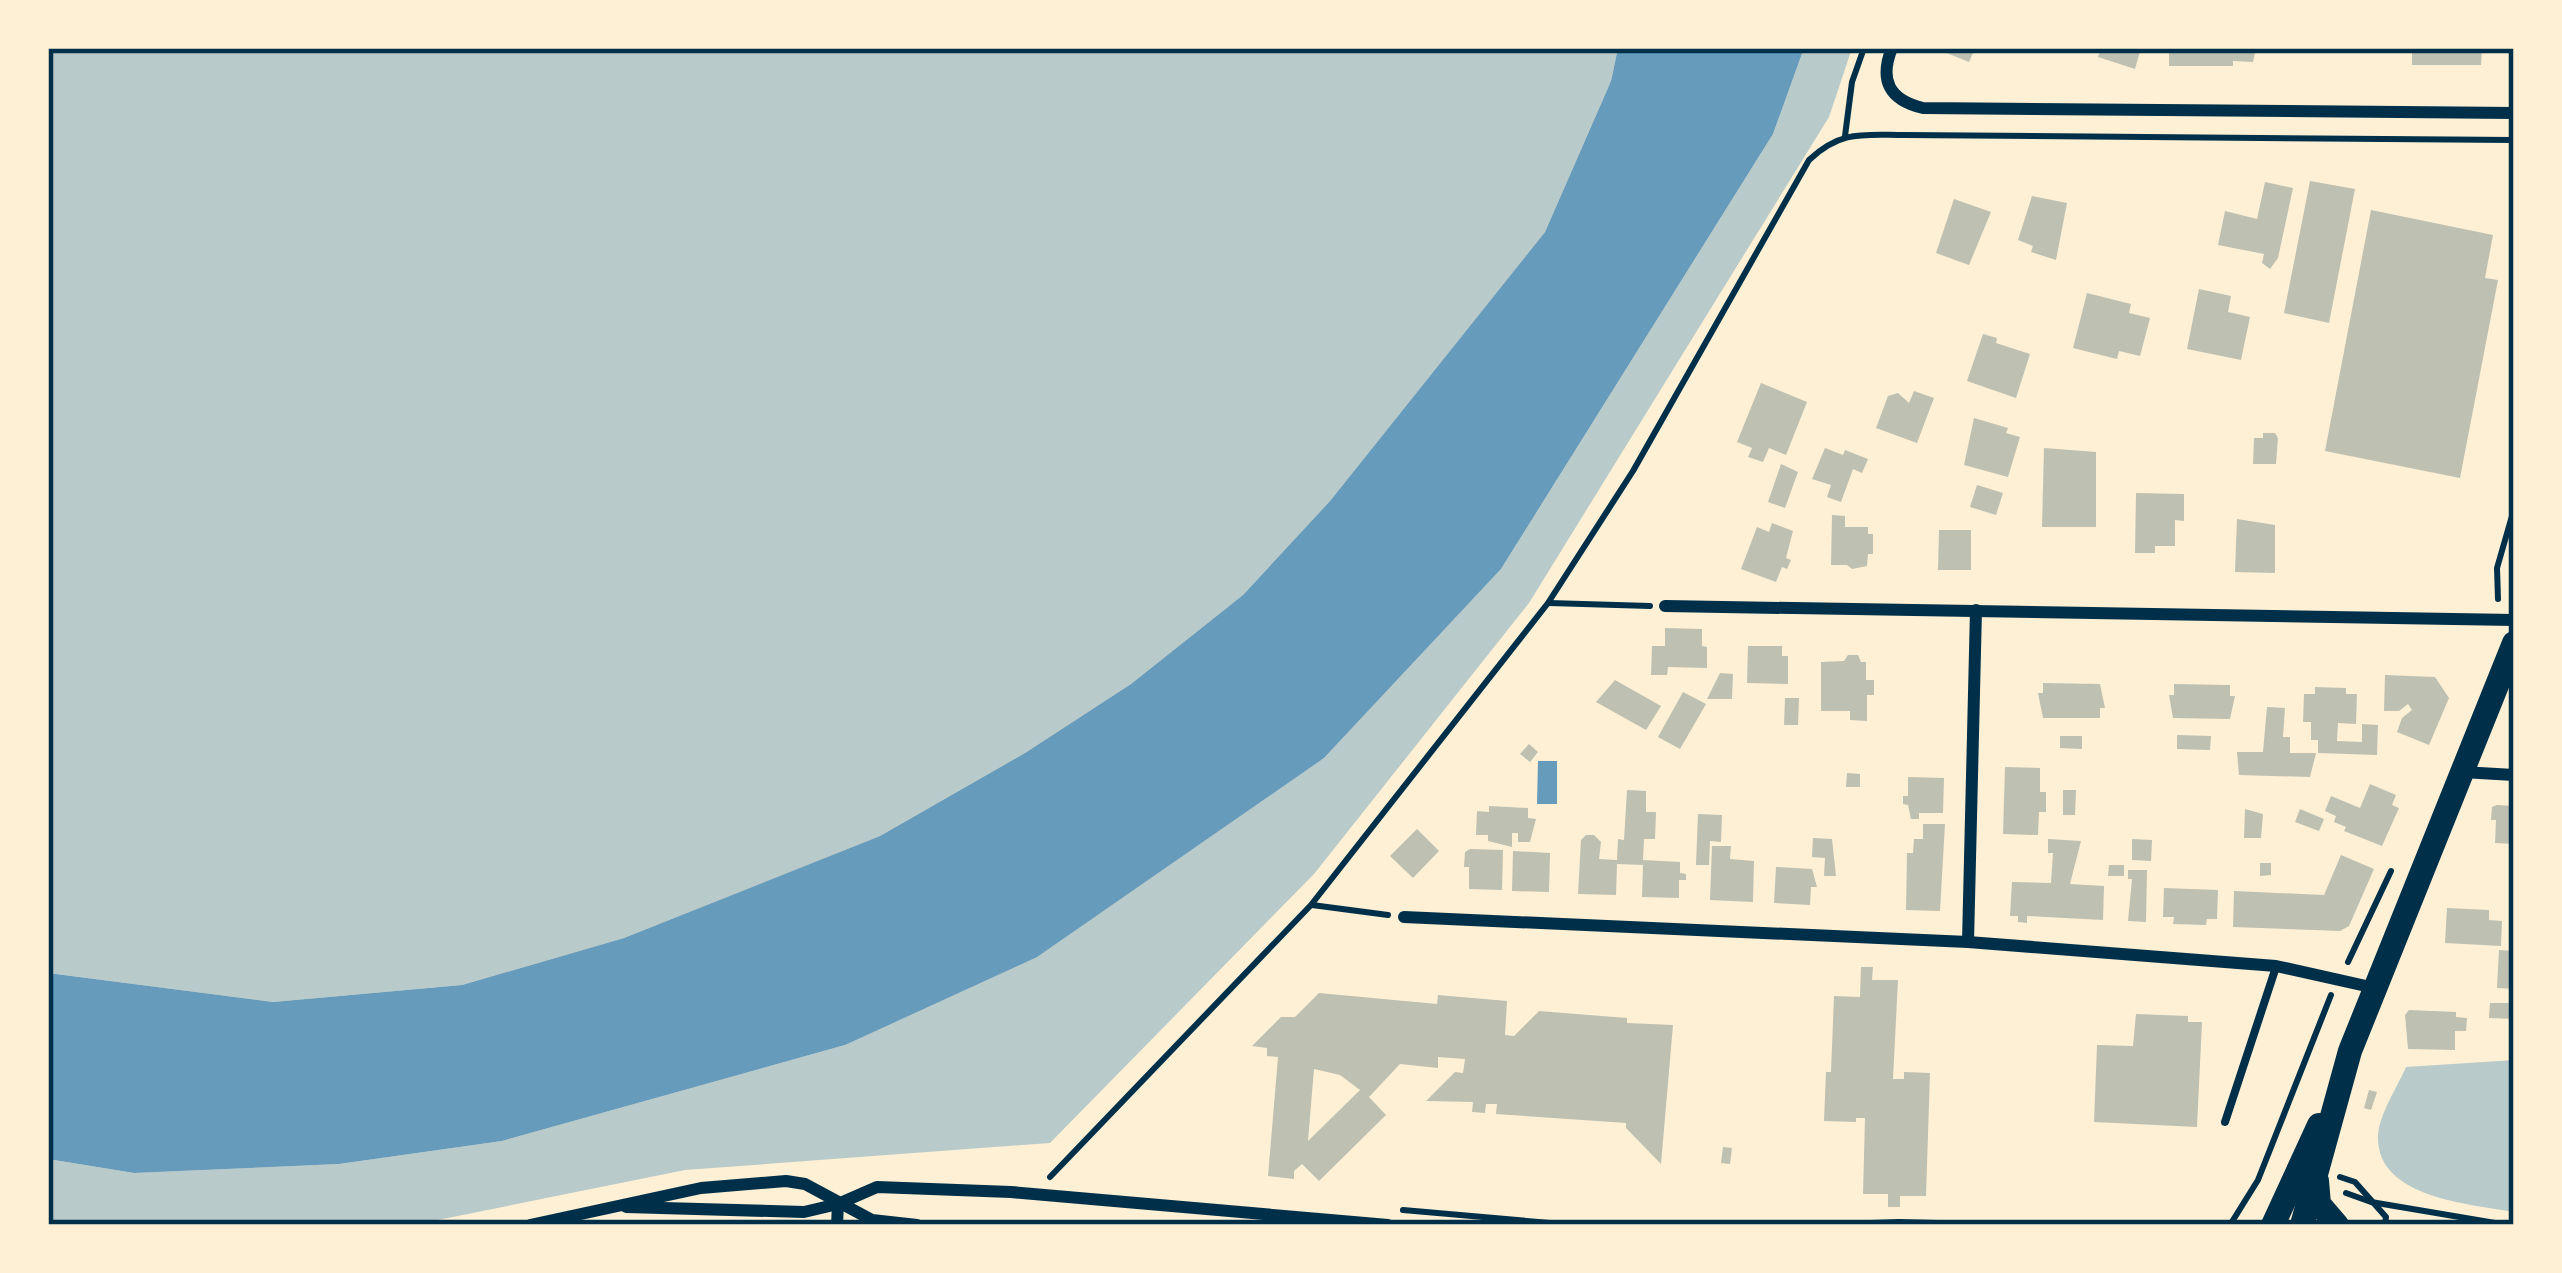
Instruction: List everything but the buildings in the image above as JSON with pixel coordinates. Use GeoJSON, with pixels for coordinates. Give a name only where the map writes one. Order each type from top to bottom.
{"type":"FeatureCollection","features":[{"type":"Feature","properties":{"kind":"main road"},"geometry":{"type":"LineString","coordinates":[[2284,1224],[2514,643]]}},
{"type":"Feature","properties":{"kind":"main road"},"geometry":{"type":"LineString","coordinates":[[2337,1225],[2319,1204],[2318,1170],[2340,1079]]}},
{"type":"Feature","properties":{"kind":"main road"},"geometry":{"type":"LineString","coordinates":[[2284,1224],[2318,1170]]}},
{"type":"Feature","properties":{"kind":"street"},"geometry":{"type":"LineString","coordinates":[[1892,48],[1885,80],[1900,100],[1923,108],[2514,113]]}},
{"type":"Feature","properties":{"kind":"street"},"geometry":{"type":"LineString","coordinates":[[1665,606],[2514,620]]}},
{"type":"Feature","properties":{"kind":"street"},"geometry":{"type":"LineString","coordinates":[[1968,942],[1976,610]]}},
{"type":"Feature","properties":{"kind":"street"},"geometry":{"type":"LineString","coordinates":[[2461,772],[2514,776]]}},
{"type":"Feature","properties":{"kind":"street"},"geometry":{"type":"LineString","coordinates":[[1404,917],[1968,942],[2276,966],[2375,988]]}},
{"type":"Feature","properties":{"kind":"street"},"geometry":{"type":"LineString","coordinates":[[530,1225],[701,1188],[785,1181],[805,1184],[872,1220],[917,1225]]}},
{"type":"Feature","properties":{"kind":"street"},"geometry":{"type":"LineString","coordinates":[[626,1207],[785,1213],[838,1204],[877,1187],[1011,1192],[1270,1220],[1388,1225]]}},
{"type":"Feature","properties":{"kind":"street"},"geometry":{"type":"LineString","coordinates":[[837,1225],[838,1204]]}},
{"type":"Feature","properties":{"kind":"lane"},"geometry":{"type":"LineString","coordinates":[[2225,1122],[2276,966]]}},
{"type":"Feature","properties":{"kind":"path"},"geometry":{"type":"LineString","coordinates":[[1845,136],[1852,82],[1862,50]]}},
{"type":"Feature","properties":{"kind":"path"},"geometry":{"type":"LineString","coordinates":[[1048,1180],[1311,905],[1548,603],[1633,471],[1809,160],[1827,143],[1845,136],[2514,140]]}},
{"type":"Feature","properties":{"kind":"path"},"geometry":{"type":"LineString","coordinates":[[2498,618],[2497,568],[2514,508]]}},
{"type":"Feature","properties":{"kind":"path"},"geometry":{"type":"LineString","coordinates":[[1548,603],[1665,606]]}},
{"type":"Feature","properties":{"kind":"path"},"geometry":{"type":"LineString","coordinates":[[2230,1225],[2258,1180],[2339,979],[2385,882],[2402,861]]}},
{"type":"Feature","properties":{"kind":"path"},"geometry":{"type":"LineString","coordinates":[[1311,905],[1404,917]]}},
{"type":"Feature","properties":{"kind":"path"},"geometry":{"type":"LineString","coordinates":[[2341,1192],[2371,1202],[2507,1225]]}},
{"type":"Feature","properties":{"kind":"path"},"geometry":{"type":"LineString","coordinates":[[2371,1202],[2386,1217],[2384,1225]]}},
{"type":"Feature","properties":{"kind":"path"},"geometry":{"type":"LineString","coordinates":[[1816,1225],[2013,1225]]}},
{"type":"Feature","properties":{"kind":"shaded area"},"geometry":{"type":"Polygon","coordinates":[[[48,48],[1618,48],[1611,81],[1545,232],[1330,501],[1243,595],[1131,684],[1025,753],[880,836],[624,938],[462,985],[273,1002],[48,973],[48,48]]]}},
{"type":"Feature","properties":{"kind":"shaded area"},"geometry":{"type":"Polygon","coordinates":[[[1804,48],[1852,48],[1829,117],[1529,603],[1314,874],[1050,1143],[685,1170],[413,1225],[48,1225],[48,1159],[134,1173],[339,1164],[502,1141],[845,1045],[1324,758],[1501,569],[1773,134],[1804,48]]]}},
{"type":"Feature","properties":{"kind":"shaded area"},"geometry":{"type":"Polygon","coordinates":[[[2514,1060],[2514,1212],[2429,1194],[2393,1173],[2382,1157],[2378,1137],[2406,1067],[2514,1060]]]}},
{"type":"Feature","properties":{"kind":"water"},"geometry":{"type":"Polygon","coordinates":[[[1618,48],[1804,48],[1773,134],[1501,569],[1324,758],[1037,957],[845,1045],[502,1141],[339,1164],[134,1173],[48,1159],[48,973],[273,1002],[462,985],[624,938],[880,836],[1025,753],[1131,684],[1243,595],[1330,501],[1545,232],[1611,81],[1618,48]]]}},
{"type":"Feature","properties":{"kind":"water"},"geometry":{"type":"Polygon","coordinates":[[[1538,761],[1557,761],[1557,804],[1537,804],[1538,761]]]}}]}
